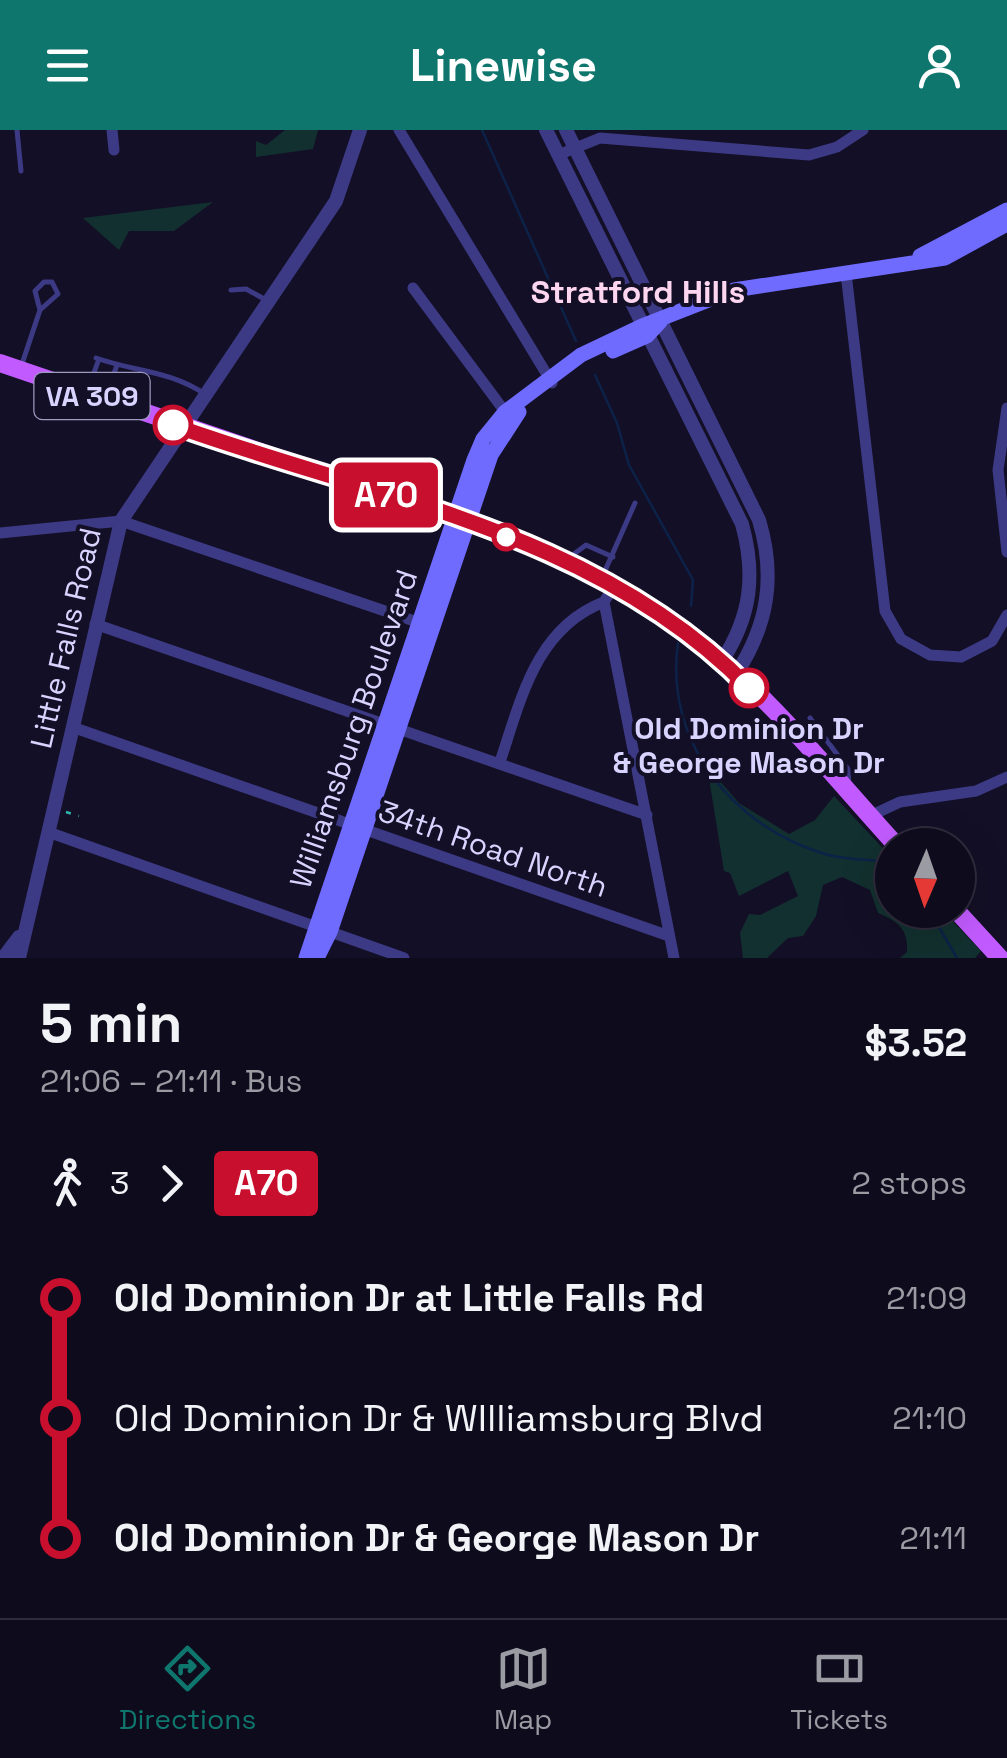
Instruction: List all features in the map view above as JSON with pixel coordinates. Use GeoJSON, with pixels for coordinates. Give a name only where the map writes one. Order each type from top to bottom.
{"type":"FeatureCollection","features":[{"type":"Feature","properties":{"kind":"main road","name":"Williamsburg Boulevard"},"geometry":{"type":"LineString","coordinates":[[898,266],[1007,210]]}},
{"type":"Feature","properties":{"kind":"main road","name":"Williamsburg Boulevard"},"geometry":{"type":"LineString","coordinates":[[317,958],[322,930],[462,521],[483,439],[581,355],[645,331],[712,295],[945,258],[1007,224]]}},
{"type":"Feature","properties":{"kind":"main road","name":"VA 309"},"geometry":{"type":"LineString","coordinates":[[0,363],[462,521],[567,562],[606,589],[652,606],[729,667],[881,828]]}},
{"type":"Feature","properties":{"kind":"main road"},"geometry":{"type":"LineString","coordinates":[[972,928],[1000,958]]}},
{"type":"Feature","properties":{"kind":"main road","name":"Williamsburg Boulevard"},"geometry":{"type":"LineString","coordinates":[[306,958],[322,930]]}},
{"type":"Feature","properties":{"kind":"street"},"geometry":{"type":"LineString","coordinates":[[112,130],[114,150]]}},
{"type":"Feature","properties":{"kind":"street","name":"Little Falls Road"},"geometry":{"type":"LineString","coordinates":[[19,958],[121,521],[336,201],[360,130]]}},
{"type":"Feature","properties":{"kind":"street"},"geometry":{"type":"LineString","coordinates":[[399,130],[551,381]]}},
{"type":"Feature","properties":{"kind":"street"},"geometry":{"type":"LineString","coordinates":[[546,130],[742,524],[748,548],[750,593],[729,667]]}},
{"type":"Feature","properties":{"kind":"street"},"geometry":{"type":"LineString","coordinates":[[566,130],[759,520],[766,544],[769,584],[762,626],[729,667]]}},
{"type":"Feature","properties":{"kind":"street"},"geometry":{"type":"LineString","coordinates":[[558,155],[600,138],[809,155],[837,146],[863,130]]}},
{"type":"Feature","properties":{"kind":"street"},"geometry":{"type":"LineString","coordinates":[[846,273],[885,611],[901,639],[930,656],[961,657],[992,641],[1007,615]]}},
{"type":"Feature","properties":{"kind":"street"},"geometry":{"type":"LineString","coordinates":[[413,288],[508,415]]}},
{"type":"Feature","properties":{"kind":"street"},"geometry":{"type":"LineString","coordinates":[[1007,408],[998,470],[1007,552]]}},
{"type":"Feature","properties":{"kind":"street"},"geometry":{"type":"LineString","coordinates":[[0,533],[121,521],[427,625]]}},
{"type":"Feature","properties":{"kind":"street"},"geometry":{"type":"LineString","coordinates":[[500,762],[533,664],[571,620],[606,589]]}},
{"type":"Feature","properties":{"kind":"street"},"geometry":{"type":"LineString","coordinates":[[606,589],[674,958]]}},
{"type":"Feature","properties":{"kind":"street"},"geometry":{"type":"LineString","coordinates":[[95,624],[647,815]]}},
{"type":"Feature","properties":{"kind":"street","name":"34th Road North"},"geometry":{"type":"LineString","coordinates":[[74,728],[669,936]]}},
{"type":"Feature","properties":{"kind":"street"},"geometry":{"type":"LineString","coordinates":[[870,816],[900,802],[959,795],[1007,777]]}},
{"type":"Feature","properties":{"kind":"street"},"geometry":{"type":"LineString","coordinates":[[48,832],[404,958]]}},
{"type":"Feature","properties":{"kind":"street","name":"Little Falls Road"},"geometry":{"type":"LineString","coordinates":[[3,958],[28,924]]}},
{"type":"Feature","properties":{"kind":"lane"},"geometry":{"type":"LineString","coordinates":[[18,130],[21,171]]}},
{"type":"Feature","properties":{"kind":"lane"},"geometry":{"type":"LineString","coordinates":[[20,370],[40,310],[58,294],[52,282],[44,282],[36,291],[40,310]]}},
{"type":"Feature","properties":{"kind":"lane"},"geometry":{"type":"LineString","coordinates":[[231,290],[246,289],[269,302]]}},
{"type":"Feature","properties":{"kind":"lane"},"geometry":{"type":"LineString","coordinates":[[86,394],[98,358],[135,372],[165,372],[207,395]]}},
{"type":"Feature","properties":{"kind":"lane"},"geometry":{"type":"LineString","coordinates":[[104,400],[117,365]]}},
{"type":"Feature","properties":{"kind":"lane"},"geometry":{"type":"LineString","coordinates":[[606,589],[635,503]]}},
{"type":"Feature","properties":{"kind":"lane"},"geometry":{"type":"LineString","coordinates":[[567,562],[586,545],[614,557]]}},
{"type":"Feature","properties":{"kind":"lane"},"geometry":{"type":"LineString","coordinates":[[810,718],[848,769],[848,794]]}},
{"type":"Feature","properties":{"kind":"path"},"geometry":{"type":"LineString","coordinates":[[54,808],[79,816]]}},
{"type":"Feature","properties":{"kind":"green space"},"geometry":{"type":"Polygon","coordinates":[[[285,130],[318,130],[313,149],[256,157],[256,141],[266,145],[285,130]]]}},
{"type":"Feature","properties":{"kind":"green space"},"geometry":{"type":"Polygon","coordinates":[[[213,202],[174,231],[129,231],[119,250],[83,218],[213,202]]]}},
{"type":"Feature","properties":{"kind":"green space"},"geometry":{"type":"Polygon","coordinates":[[[707,766],[739,803],[789,834],[815,820],[834,796],[875,840],[875,904],[870,890],[842,877],[823,885],[816,916],[803,936],[788,938],[767,958],[743,958],[740,933],[749,914],[760,915],[798,896],[788,871],[739,896],[730,873],[724,871],[707,766]]]}},
{"type":"Feature","properties":{"kind":"green space"},"geometry":{"type":"Polygon","coordinates":[[[902,928],[959,928],[981,951],[975,958],[900,958],[907,952],[902,928]]]}},
{"type":"Feature","properties":{"kind":"waterway"},"geometry":{"type":"LineString","coordinates":[[482,130],[576,341]]}},
{"type":"Feature","properties":{"kind":"waterway"},"geometry":{"type":"LineString","coordinates":[[595,375],[617,423],[629,465],[693,580],[691,606]]}},
{"type":"Feature","properties":{"kind":"waterway"},"geometry":{"type":"LineString","coordinates":[[678,643],[677,679],[682,714],[694,746],[712,776],[734,801],[761,824],[792,841],[832,856],[875,861]]}},
{"type":"Feature","properties":{"kind":"waterway"},"geometry":{"type":"LineString","coordinates":[[940,928],[957,958]]}},
{"type":"Feature","properties":{"kind":"bus line","name":"A70"},"geometry":{"type":"LineString","coordinates":[[173,425],[544,550],[652,606],[722,660],[749,688]]}},
{"type":"Feature","properties":{"kind":"place","name":"Old Dominion Dr & George Mason Dr"},"geometry":{"type":"Point","coordinates":[749,688]}},
{"type":"Feature","properties":{"kind":"district","name":"Stratford Hills"},"geometry":{"type":"Point","coordinates":[638,292]}}]}
